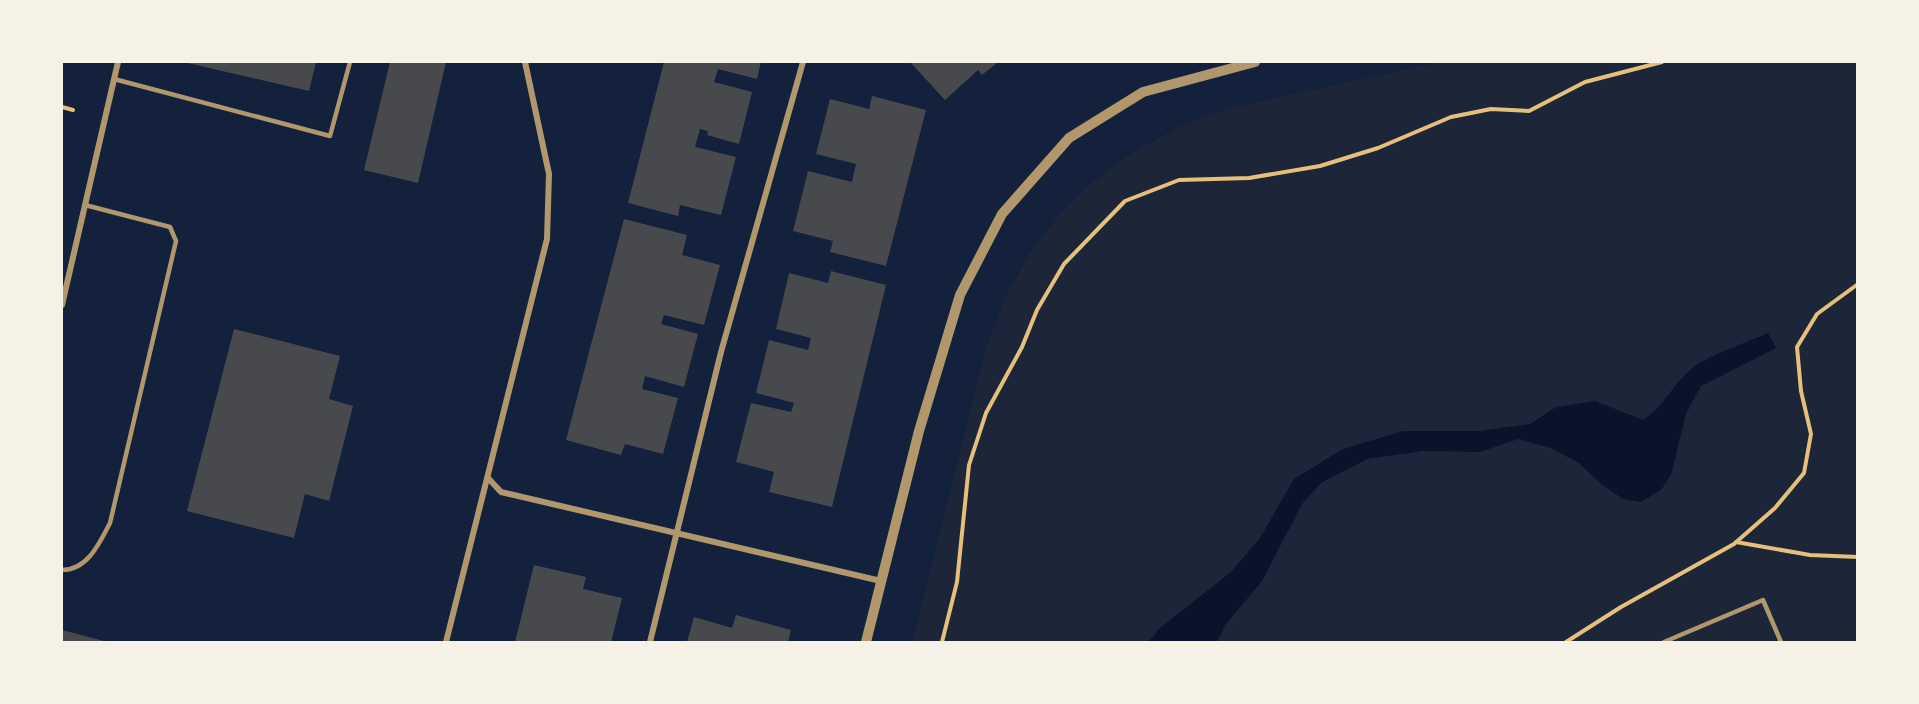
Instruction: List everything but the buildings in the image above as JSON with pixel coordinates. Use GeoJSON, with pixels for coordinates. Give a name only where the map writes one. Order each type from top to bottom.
{"type":"FeatureCollection","features":[{"type":"Feature","properties":{"kind":"street"},"geometry":{"type":"LineString","coordinates":[[62,305],[118,62]]}},
{"type":"Feature","properties":{"kind":"street"},"geometry":{"type":"LineString","coordinates":[[446,642],[547,238],[549,174],[525,62]]}},
{"type":"Feature","properties":{"kind":"street"},"geometry":{"type":"LineString","coordinates":[[650,642],[721,352],[803,62]]}},
{"type":"Feature","properties":{"kind":"street"},"geometry":{"type":"LineString","coordinates":[[866,642],[919,431],[960,295],[1002,214],[1069,138],[1143,92],[1255,62]]}},
{"type":"Feature","properties":{"kind":"street"},"geometry":{"type":"LineString","coordinates":[[488,478],[501,492],[881,581]]}},
{"type":"Feature","properties":{"kind":"lane"},"geometry":{"type":"LineString","coordinates":[[114,79],[330,136],[350,62]]}},
{"type":"Feature","properties":{"kind":"lane"},"geometry":{"type":"LineString","coordinates":[[62,570],[69,570],[95,553],[110,522],[176,242],[170,227],[85,205]]}},
{"type":"Feature","properties":{"kind":"lane"},"geometry":{"type":"LineString","coordinates":[[1664,642],[1763,600],[1781,642]]}},
{"type":"Feature","properties":{"kind":"path"},"geometry":{"type":"LineString","coordinates":[[942,642],[957,582],[969,465],[986,413],[1022,347],[1037,310],[1065,264],[1125,201],[1179,180],[1249,178],[1320,166],[1378,148],[1451,117],[1491,109],[1529,111],[1584,82],[1662,62]]}},
{"type":"Feature","properties":{"kind":"path"},"geometry":{"type":"LineString","coordinates":[[62,108],[73,110]]}},
{"type":"Feature","properties":{"kind":"path"},"geometry":{"type":"LineString","coordinates":[[1566,642],[1621,607],[1736,542],[1775,508],[1804,473],[1811,434],[1801,391],[1797,347],[1817,314],[1857,284]]}},
{"type":"Feature","properties":{"kind":"path"},"geometry":{"type":"LineString","coordinates":[[1736,542],[1810,555],[1857,556]]}},
{"type":"Feature","properties":{"kind":"shaded area"},"geometry":{"type":"Polygon","coordinates":[[[1440,62],[1857,62],[1857,642],[913,642],[988,342],[1007,294],[1030,253],[1060,214],[1095,180],[1132,153],[1179,127],[1230,108],[1440,62]]]}},
{"type":"Feature","properties":{"kind":"shaded area"},"geometry":{"type":"Polygon","coordinates":[[[1768,333],[1776,348],[1701,386],[1686,414],[1671,475],[1661,490],[1641,502],[1623,499],[1601,484],[1579,463],[1551,448],[1518,439],[1480,452],[1423,451],[1367,459],[1321,483],[1302,504],[1262,581],[1226,624],[1217,642],[1148,642],[1160,628],[1231,572],[1260,538],[1294,479],[1343,449],[1403,431],[1480,431],[1530,424],[1556,407],[1595,401],[1643,420],[1657,408],[1684,375],[1698,364],[1768,333]]]}}]}
